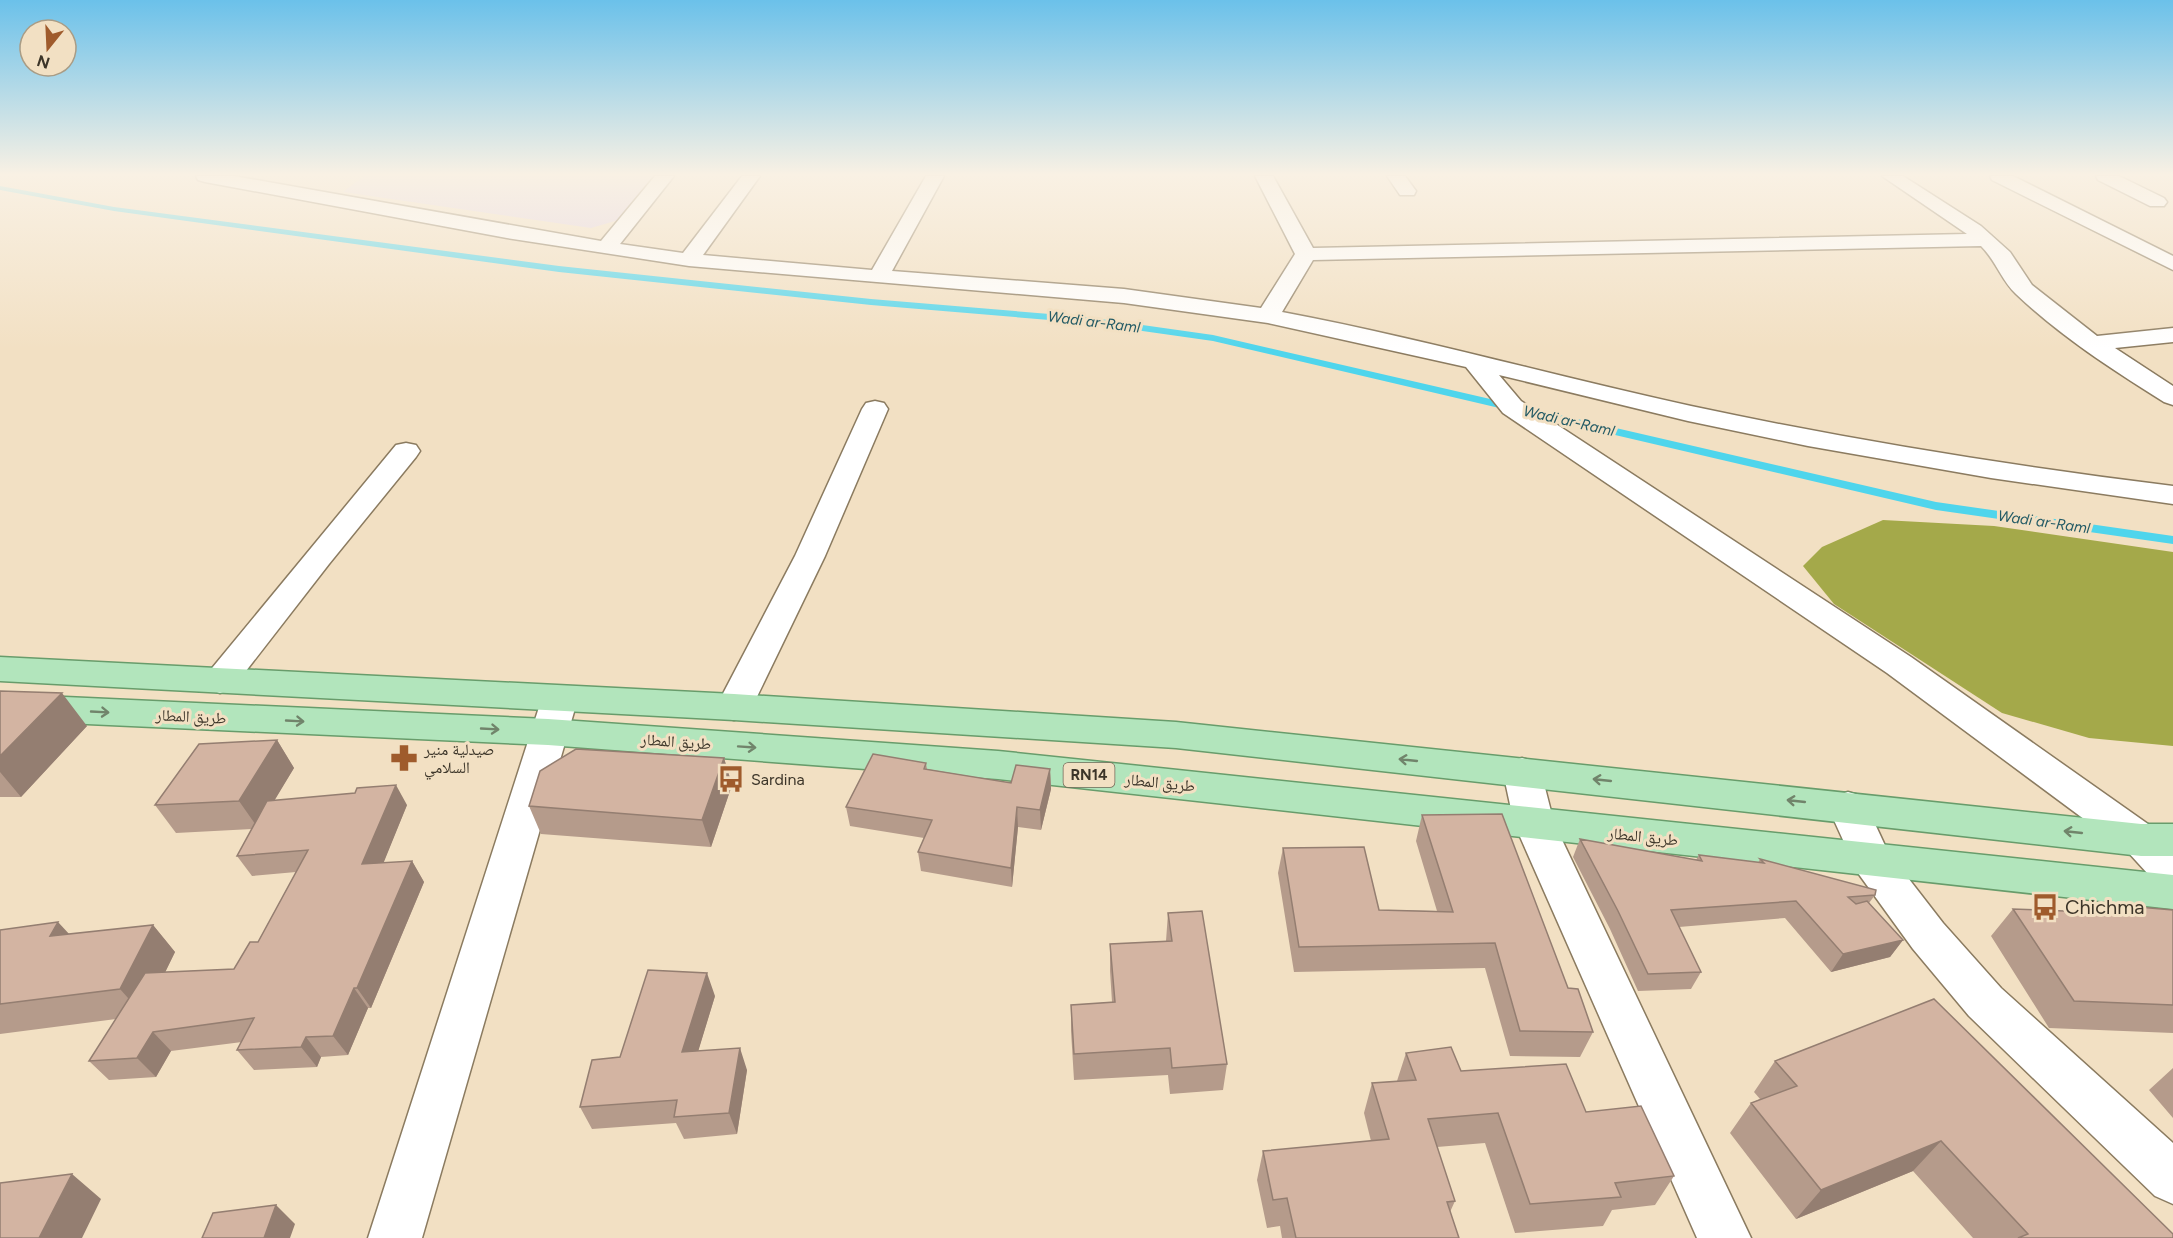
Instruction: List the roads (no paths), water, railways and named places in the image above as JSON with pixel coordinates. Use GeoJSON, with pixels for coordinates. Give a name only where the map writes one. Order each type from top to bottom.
{"type":"FeatureCollection","features":[{"type":"Feature","properties":{"kind":"main road","name":"طريق المطار"},"geometry":{"type":"LineString","coordinates":[[0,669],[220,681],[554,715],[1872,861],[2173,892]]}},
{"type":"Feature","properties":{"kind":"main road","name":"طريق المطار"},"geometry":{"type":"LineString","coordinates":[[0,707],[554,715],[734,707],[1176,735],[2157,840]]}},
{"type":"Feature","properties":{"kind":"street"},"geometry":{"type":"LineString","coordinates":[[525,234],[689,260],[1114,295],[1268,316],[1383,339],[1693,414],[1984,468],[2173,495]]}},
{"type":"Feature","properties":{"kind":"street"},"geometry":{"type":"LineString","coordinates":[[607,247],[618,234]]}},
{"type":"Feature","properties":{"kind":"street"},"geometry":{"type":"LineString","coordinates":[[689,260],[708,234]]}},
{"type":"Feature","properties":{"kind":"street"},"geometry":{"type":"LineString","coordinates":[[879,276],[903,234]]}},
{"type":"Feature","properties":{"kind":"street"},"geometry":{"type":"LineString","coordinates":[[1295,234],[1306,254]]}},
{"type":"Feature","properties":{"kind":"street"},"geometry":{"type":"LineString","coordinates":[[1979,234],[2004,257],[2014,281],[2127,368],[2173,397]]}},
{"type":"Feature","properties":{"kind":"street"},"geometry":{"type":"LineString","coordinates":[[2113,234],[2173,264]]}},
{"type":"Feature","properties":{"kind":"street"},"geometry":{"type":"LineString","coordinates":[[1306,254],[1987,240]]}},
{"type":"Feature","properties":{"kind":"street"},"geometry":{"type":"LineString","coordinates":[[1268,316],[1306,254]]}},
{"type":"Feature","properties":{"kind":"street"},"geometry":{"type":"LineString","coordinates":[[2094,343],[2173,335]]}},
{"type":"Feature","properties":{"kind":"street"},"geometry":{"type":"LineString","coordinates":[[1474,360],[1512,407],[2157,840],[2173,873]]}},
{"type":"Feature","properties":{"kind":"street"},"geometry":{"type":"LineString","coordinates":[[734,707],[810,556],[875,409]]}},
{"type":"Feature","properties":{"kind":"street"},"geometry":{"type":"LineString","coordinates":[[220,681],[318,557],[406,452]]}},
{"type":"Feature","properties":{"kind":"street"},"geometry":{"type":"LineString","coordinates":[[395,1238],[554,715]]}},
{"type":"Feature","properties":{"kind":"street"},"geometry":{"type":"LineString","coordinates":[[1522,772],[1534,824],[1724,1238]]}},
{"type":"Feature","properties":{"kind":"street"},"geometry":{"type":"LineString","coordinates":[[1848,807],[1872,861],[1928,936],[1985,1002],[2173,1178]]}},
{"type":"Feature","properties":{"kind":"waterway","name":"Wadi ar-Raml"},"geometry":{"type":"LineString","coordinates":[[298,234],[559,269],[871,302],[1086,320],[1213,338],[1936,506],[2173,540]]}},
{"type":"Feature","properties":{"kind":"place","name":"صيدلية منير السلامي"},"geometry":{"type":"Point","coordinates":[404,758]}},
{"type":"Feature","properties":{"kind":"place","name":"Sardina"},"geometry":{"type":"Point","coordinates":[731,779]}},
{"type":"Feature","properties":{"kind":"place","name":"Chichma"},"geometry":{"type":"Point","coordinates":[2045,907]}}]}
